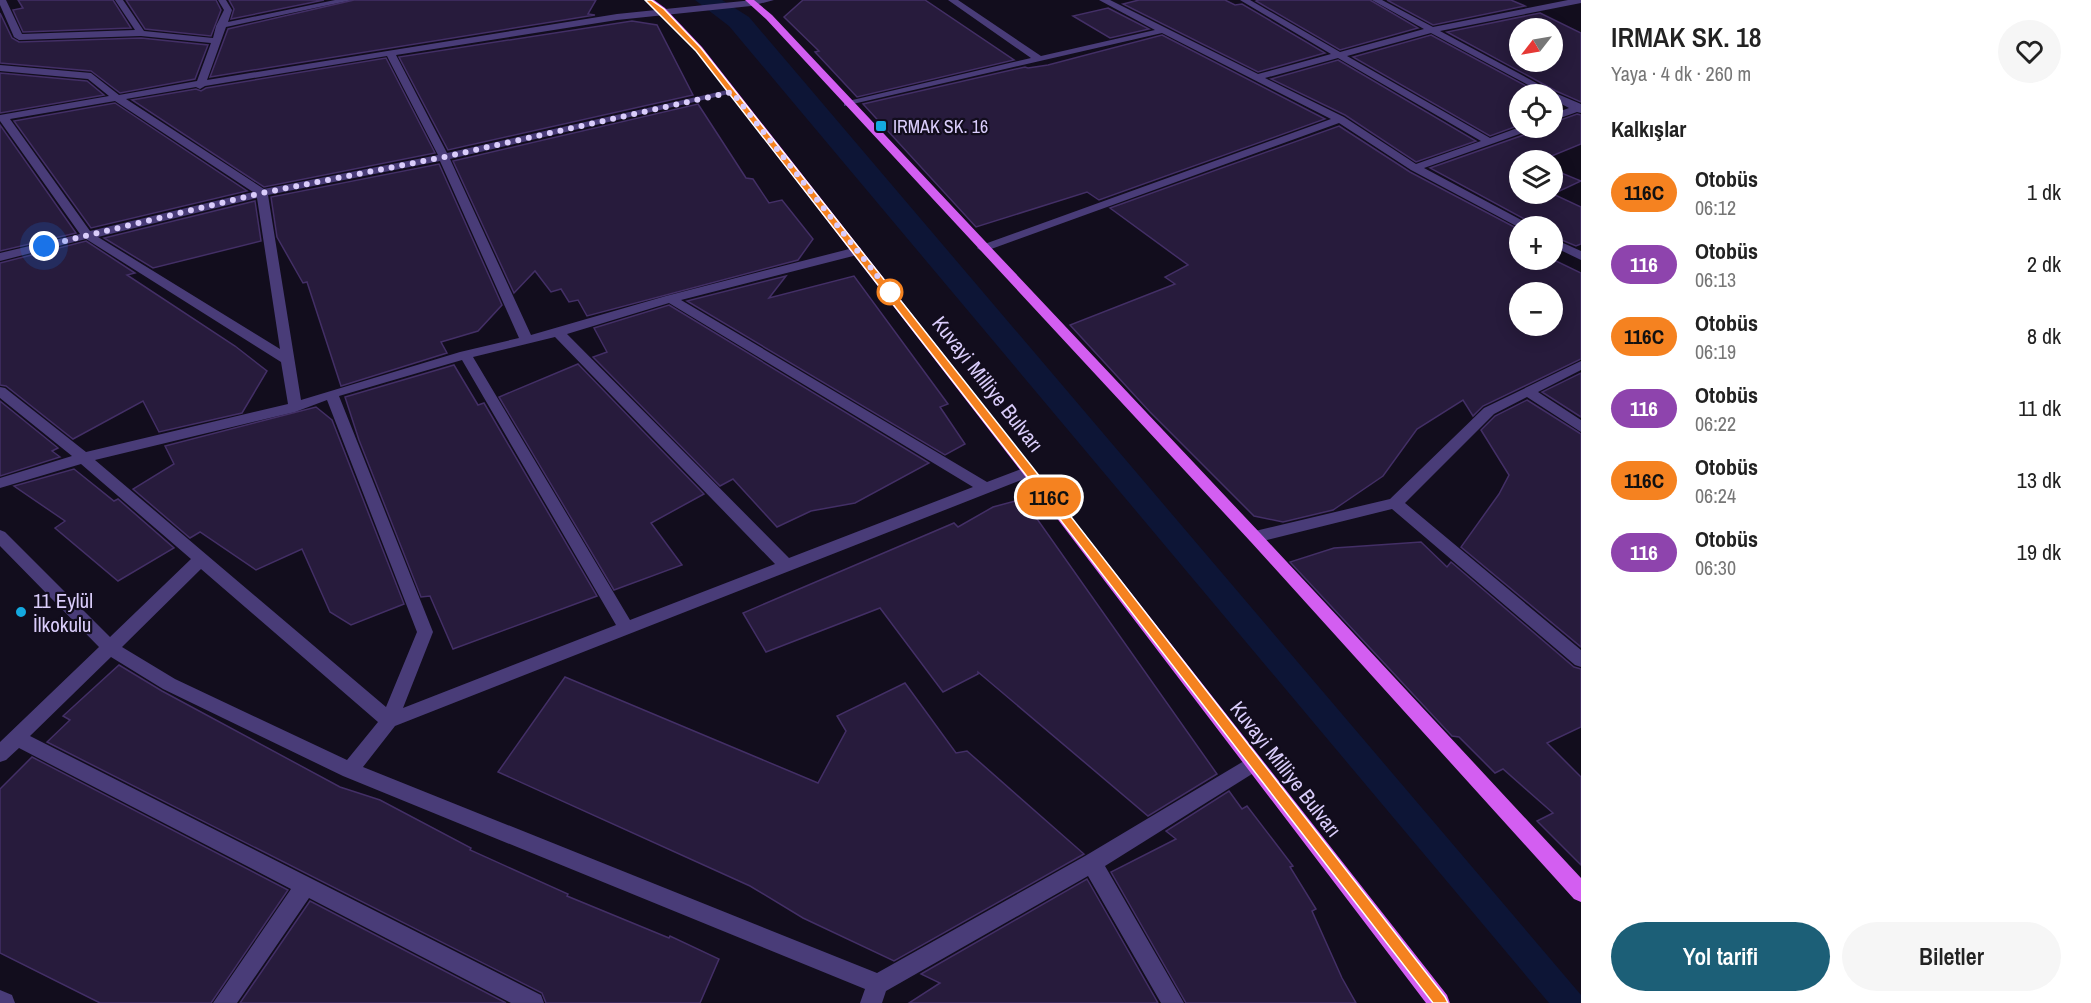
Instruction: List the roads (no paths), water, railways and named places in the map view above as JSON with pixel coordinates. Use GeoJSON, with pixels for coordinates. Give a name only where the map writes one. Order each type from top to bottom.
{"type":"FeatureCollection","features":[{"type":"Feature","properties":{"kind":"main road","name":"Kuvayi Milliye Bulvarı"},"geometry":{"type":"LineString","coordinates":[[649,0],[662,10],[699,49],[1029,471],[1439,1003]]}},
{"type":"Feature","properties":{"kind":"main road"},"geometry":{"type":"LineString","coordinates":[[751,1],[1255,537],[1581,892]]}},
{"type":"Feature","properties":{"kind":"street"},"geometry":{"type":"LineString","coordinates":[[2,0],[19,37],[141,33],[215,41]]}},
{"type":"Feature","properties":{"kind":"street"},"geometry":{"type":"LineString","coordinates":[[119,0],[141,33]]}},
{"type":"Feature","properties":{"kind":"street"},"geometry":{"type":"LineString","coordinates":[[200,86],[220,26],[228,10],[222,0]]}},
{"type":"Feature","properties":{"kind":"street"},"geometry":{"type":"LineString","coordinates":[[220,26],[348,0]]}},
{"type":"Feature","properties":{"kind":"street"},"geometry":{"type":"LineString","coordinates":[[289,361],[87,235],[2,118],[390,52],[662,10],[770,0]]}},
{"type":"Feature","properties":{"kind":"street"},"geometry":{"type":"LineString","coordinates":[[952,0],[1040,60]]}},
{"type":"Feature","properties":{"kind":"street"},"geometry":{"type":"LineString","coordinates":[[1103,0],[1340,119],[1415,168],[1509,217]]}},
{"type":"Feature","properties":{"kind":"street"},"geometry":{"type":"LineString","coordinates":[[1244,0],[1490,142]]}},
{"type":"Feature","properties":{"kind":"street"},"geometry":{"type":"LineString","coordinates":[[1376,0],[1532,84]]}},
{"type":"Feature","properties":{"kind":"street"},"geometry":{"type":"LineString","coordinates":[[1257,77],[1432,30],[1581,0]]}},
{"type":"Feature","properties":{"kind":"street"},"geometry":{"type":"LineString","coordinates":[[848,104],[1164,30]]}},
{"type":"Feature","properties":{"kind":"street"},"geometry":{"type":"LineString","coordinates":[[390,52],[444,157],[526,340]]}},
{"type":"Feature","properties":{"kind":"street"},"geometry":{"type":"LineString","coordinates":[[0,68],[91,76],[116,97],[262,193],[295,407]]}},
{"type":"Feature","properties":{"kind":"street"},"geometry":{"type":"LineString","coordinates":[[0,257],[262,193],[444,157],[732,92]]}},
{"type":"Feature","properties":{"kind":"street"},"geometry":{"type":"LineString","coordinates":[[1563,100],[1580,108]]}},
{"type":"Feature","properties":{"kind":"street"},"geometry":{"type":"LineString","coordinates":[[1563,114],[1580,108]]}},
{"type":"Feature","properties":{"kind":"street"},"geometry":{"type":"LineString","coordinates":[[983,248],[1340,119]]}},
{"type":"Feature","properties":{"kind":"street"},"geometry":{"type":"LineString","coordinates":[[1415,168],[1509,135]]}},
{"type":"Feature","properties":{"kind":"street"},"geometry":{"type":"LineString","coordinates":[[1563,247],[1581,256]]}},
{"type":"Feature","properties":{"kind":"street"},"geometry":{"type":"LineString","coordinates":[[0,483],[83,458],[295,407],[331,394],[465,355],[857,251]]}},
{"type":"Feature","properties":{"kind":"street"},"geometry":{"type":"LineString","coordinates":[[670,299],[984,487]]}},
{"type":"Feature","properties":{"kind":"street"},"geometry":{"type":"LineString","coordinates":[[558,332],[786,566]]}},
{"type":"Feature","properties":{"kind":"street"},"geometry":{"type":"LineString","coordinates":[[465,355],[626,628]]}},
{"type":"Feature","properties":{"kind":"street"},"geometry":{"type":"LineString","coordinates":[[1255,537],[1395,502],[1489,411],[1581,365]]}},
{"type":"Feature","properties":{"kind":"street"},"geometry":{"type":"LineString","coordinates":[[0,391],[83,458],[389,721]]}},
{"type":"Feature","properties":{"kind":"street"},"geometry":{"type":"LineString","coordinates":[[1529,392],[1581,427]]}},
{"type":"Feature","properties":{"kind":"street"},"geometry":{"type":"LineString","coordinates":[[331,394],[425,632],[389,721],[350,770]]}},
{"type":"Feature","properties":{"kind":"street"},"geometry":{"type":"LineString","coordinates":[[389,721],[1029,471]]}},
{"type":"Feature","properties":{"kind":"street"},"geometry":{"type":"LineString","coordinates":[[1395,502],[1581,660]]}},
{"type":"Feature","properties":{"kind":"street"},"geometry":{"type":"LineString","coordinates":[[0,536],[110,648],[169,684],[350,770],[878,984]]}},
{"type":"Feature","properties":{"kind":"street"},"geometry":{"type":"LineString","coordinates":[[0,754],[200,560]]}},
{"type":"Feature","properties":{"kind":"street"},"geometry":{"type":"LineString","coordinates":[[17,738],[533,1003]]}},
{"type":"Feature","properties":{"kind":"street"},"geometry":{"type":"LineString","coordinates":[[871,1003],[878,984],[1092,863],[1254,763]]}},
{"type":"Feature","properties":{"kind":"street"},"geometry":{"type":"LineString","coordinates":[[1092,863],[1173,1003]]}},
{"type":"Feature","properties":{"kind":"street"},"geometry":{"type":"LineString","coordinates":[[224,1003],[306,885]]}},
{"type":"Feature","properties":{"kind":"water"},"geometry":{"type":"Polygon","coordinates":[[[695,0],[722,0],[749,17],[1581,995],[1581,1003],[1549,1003],[729,26],[695,0]]]}},
{"type":"Feature","properties":{"kind":"place","name":"IRMAK SK. 16"},"geometry":{"type":"Point","coordinates":[881,126]}},
{"type":"Feature","properties":{"kind":"place","name":"11 Eylül İlkokulu"},"geometry":{"type":"Point","coordinates":[21,612]}}]}
